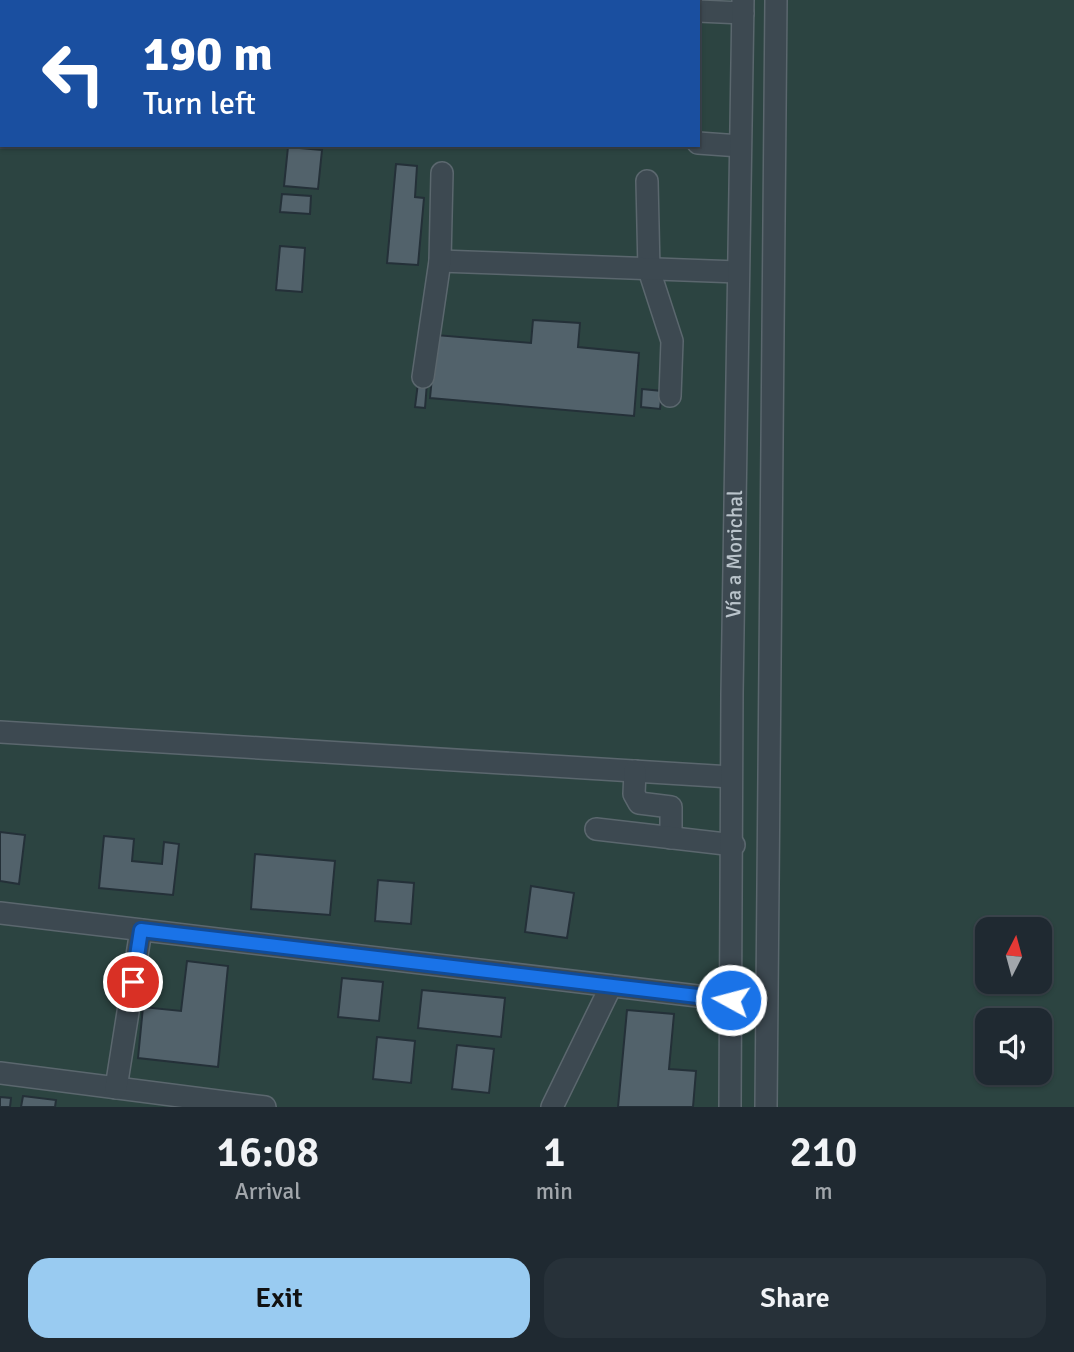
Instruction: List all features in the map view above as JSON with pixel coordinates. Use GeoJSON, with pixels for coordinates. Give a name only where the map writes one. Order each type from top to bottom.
{"type":"FeatureCollection","features":[{"type":"Feature","properties":{"kind":"street","name":"Vía a Morichal"},"geometry":{"type":"LineString","coordinates":[[766,1107],[776,0]]}},
{"type":"Feature","properties":{"kind":"street","name":"Vía a Morichal"},"geometry":{"type":"LineString","coordinates":[[730,1107],[734,845],[729,777],[743,6]]}},
{"type":"Feature","properties":{"kind":"street"},"geometry":{"type":"LineString","coordinates":[[700,11],[743,6]]}},
{"type":"Feature","properties":{"kind":"street"},"geometry":{"type":"LineString","coordinates":[[700,143],[740,146]]}},
{"type":"Feature","properties":{"kind":"street"},"geometry":{"type":"LineString","coordinates":[[423,377],[440,261],[442,173]]}},
{"type":"Feature","properties":{"kind":"street"},"geometry":{"type":"LineString","coordinates":[[647,181],[649,270],[672,341],[670,396]]}},
{"type":"Feature","properties":{"kind":"street"},"geometry":{"type":"LineString","coordinates":[[440,261],[738,272]]}},
{"type":"Feature","properties":{"kind":"street"},"geometry":{"type":"LineString","coordinates":[[0,732],[729,777]]}},
{"type":"Feature","properties":{"kind":"street"},"geometry":{"type":"LineString","coordinates":[[635,771],[634,794],[639,803],[671,807],[671,838]]}},
{"type":"Feature","properties":{"kind":"street"},"geometry":{"type":"LineString","coordinates":[[596,829],[734,845]]}},
{"type":"Feature","properties":{"kind":"street"},"geometry":{"type":"LineString","coordinates":[[0,913],[731,1000]]}},
{"type":"Feature","properties":{"kind":"street"},"geometry":{"type":"LineString","coordinates":[[116,1088],[141,930]]}},
{"type":"Feature","properties":{"kind":"street"},"geometry":{"type":"LineString","coordinates":[[552,1107],[611,986]]}},
{"type":"Feature","properties":{"kind":"street"},"geometry":{"type":"LineString","coordinates":[[0,1073],[265,1107]]}},
{"type":"Feature","properties":{"kind":"green space"},"geometry":{"type":"Polygon","coordinates":[[[700,0],[1074,0],[1074,1107],[0,1107],[0,147],[700,147],[700,0]]]}},
{"type":"Feature","properties":{"kind":"building"},"geometry":{"type":"Polygon","coordinates":[[[288,147],[322,150],[318,189],[284,186],[288,147]]]}},
{"type":"Feature","properties":{"kind":"building"},"geometry":{"type":"Polygon","coordinates":[[[396,164],[417,166],[415,197],[424,198],[418,265],[387,263],[396,164]]]}},
{"type":"Feature","properties":{"kind":"building"},"geometry":{"type":"Polygon","coordinates":[[[282,194],[311,196],[310,214],[280,212],[282,194]]]}},
{"type":"Feature","properties":{"kind":"building"},"geometry":{"type":"Polygon","coordinates":[[[280,246],[305,248],[302,292],[276,290],[280,246]]]}},
{"type":"Feature","properties":{"kind":"building"},"geometry":{"type":"Polygon","coordinates":[[[533,320],[580,323],[578,347],[639,353],[634,416],[430,398],[436,335],[531,343],[533,320]]]}},
{"type":"Feature","properties":{"kind":"building"},"geometry":{"type":"Polygon","coordinates":[[[418,383],[427,383],[425,408],[415,407],[418,383]]]}},
{"type":"Feature","properties":{"kind":"building"},"geometry":{"type":"Polygon","coordinates":[[[642,389],[662,391],[660,409],[641,407],[642,389]]]}},
{"type":"Feature","properties":{"kind":"building"},"geometry":{"type":"Polygon","coordinates":[[[0,832],[25,835],[19,884],[0,881],[0,832]]]}},
{"type":"Feature","properties":{"kind":"building"},"geometry":{"type":"Polygon","coordinates":[[[104,836],[134,839],[132,861],[162,864],[164,842],[179,844],[173,895],[99,888],[104,836]]]}},
{"type":"Feature","properties":{"kind":"building"},"geometry":{"type":"Polygon","coordinates":[[[255,854],[335,861],[330,915],[251,909],[255,854]]]}},
{"type":"Feature","properties":{"kind":"building"},"geometry":{"type":"Polygon","coordinates":[[[378,880],[414,883],[411,924],[375,921],[378,880]]]}},
{"type":"Feature","properties":{"kind":"building"},"geometry":{"type":"Polygon","coordinates":[[[531,886],[574,893],[567,938],[525,932],[531,886]]]}},
{"type":"Feature","properties":{"kind":"building"},"geometry":{"type":"Polygon","coordinates":[[[187,961],[228,966],[218,1067],[138,1058],[143,1007],[181,1011],[187,961]]]}},
{"type":"Feature","properties":{"kind":"building"},"geometry":{"type":"Polygon","coordinates":[[[342,978],[383,982],[379,1021],[338,1017],[342,978]]]}},
{"type":"Feature","properties":{"kind":"building"},"geometry":{"type":"Polygon","coordinates":[[[422,990],[505,998],[501,1037],[418,1028],[422,990]]]}},
{"type":"Feature","properties":{"kind":"building"},"geometry":{"type":"Polygon","coordinates":[[[627,1010],[674,1014],[669,1069],[696,1071],[693,1107],[618,1107],[627,1010]]]}},
{"type":"Feature","properties":{"kind":"building"},"geometry":{"type":"Polygon","coordinates":[[[377,1037],[415,1041],[411,1083],[373,1079],[377,1037]]]}},
{"type":"Feature","properties":{"kind":"building"},"geometry":{"type":"Polygon","coordinates":[[[457,1045],[494,1049],[489,1093],[452,1089],[457,1045]]]}},
{"type":"Feature","properties":{"kind":"building"},"geometry":{"type":"Polygon","coordinates":[[[23,1096],[56,1100],[55,1107],[21,1107],[23,1096]]]}},
{"type":"Feature","properties":{"kind":"building"},"geometry":{"type":"Polygon","coordinates":[[[0,1097],[11,1098],[10,1107],[0,1107],[0,1097]]]}},
{"type":"Feature","properties":{"kind":"route"},"geometry":{"type":"LineString","coordinates":[[133,982],[141,930],[731,1000]]}}]}
